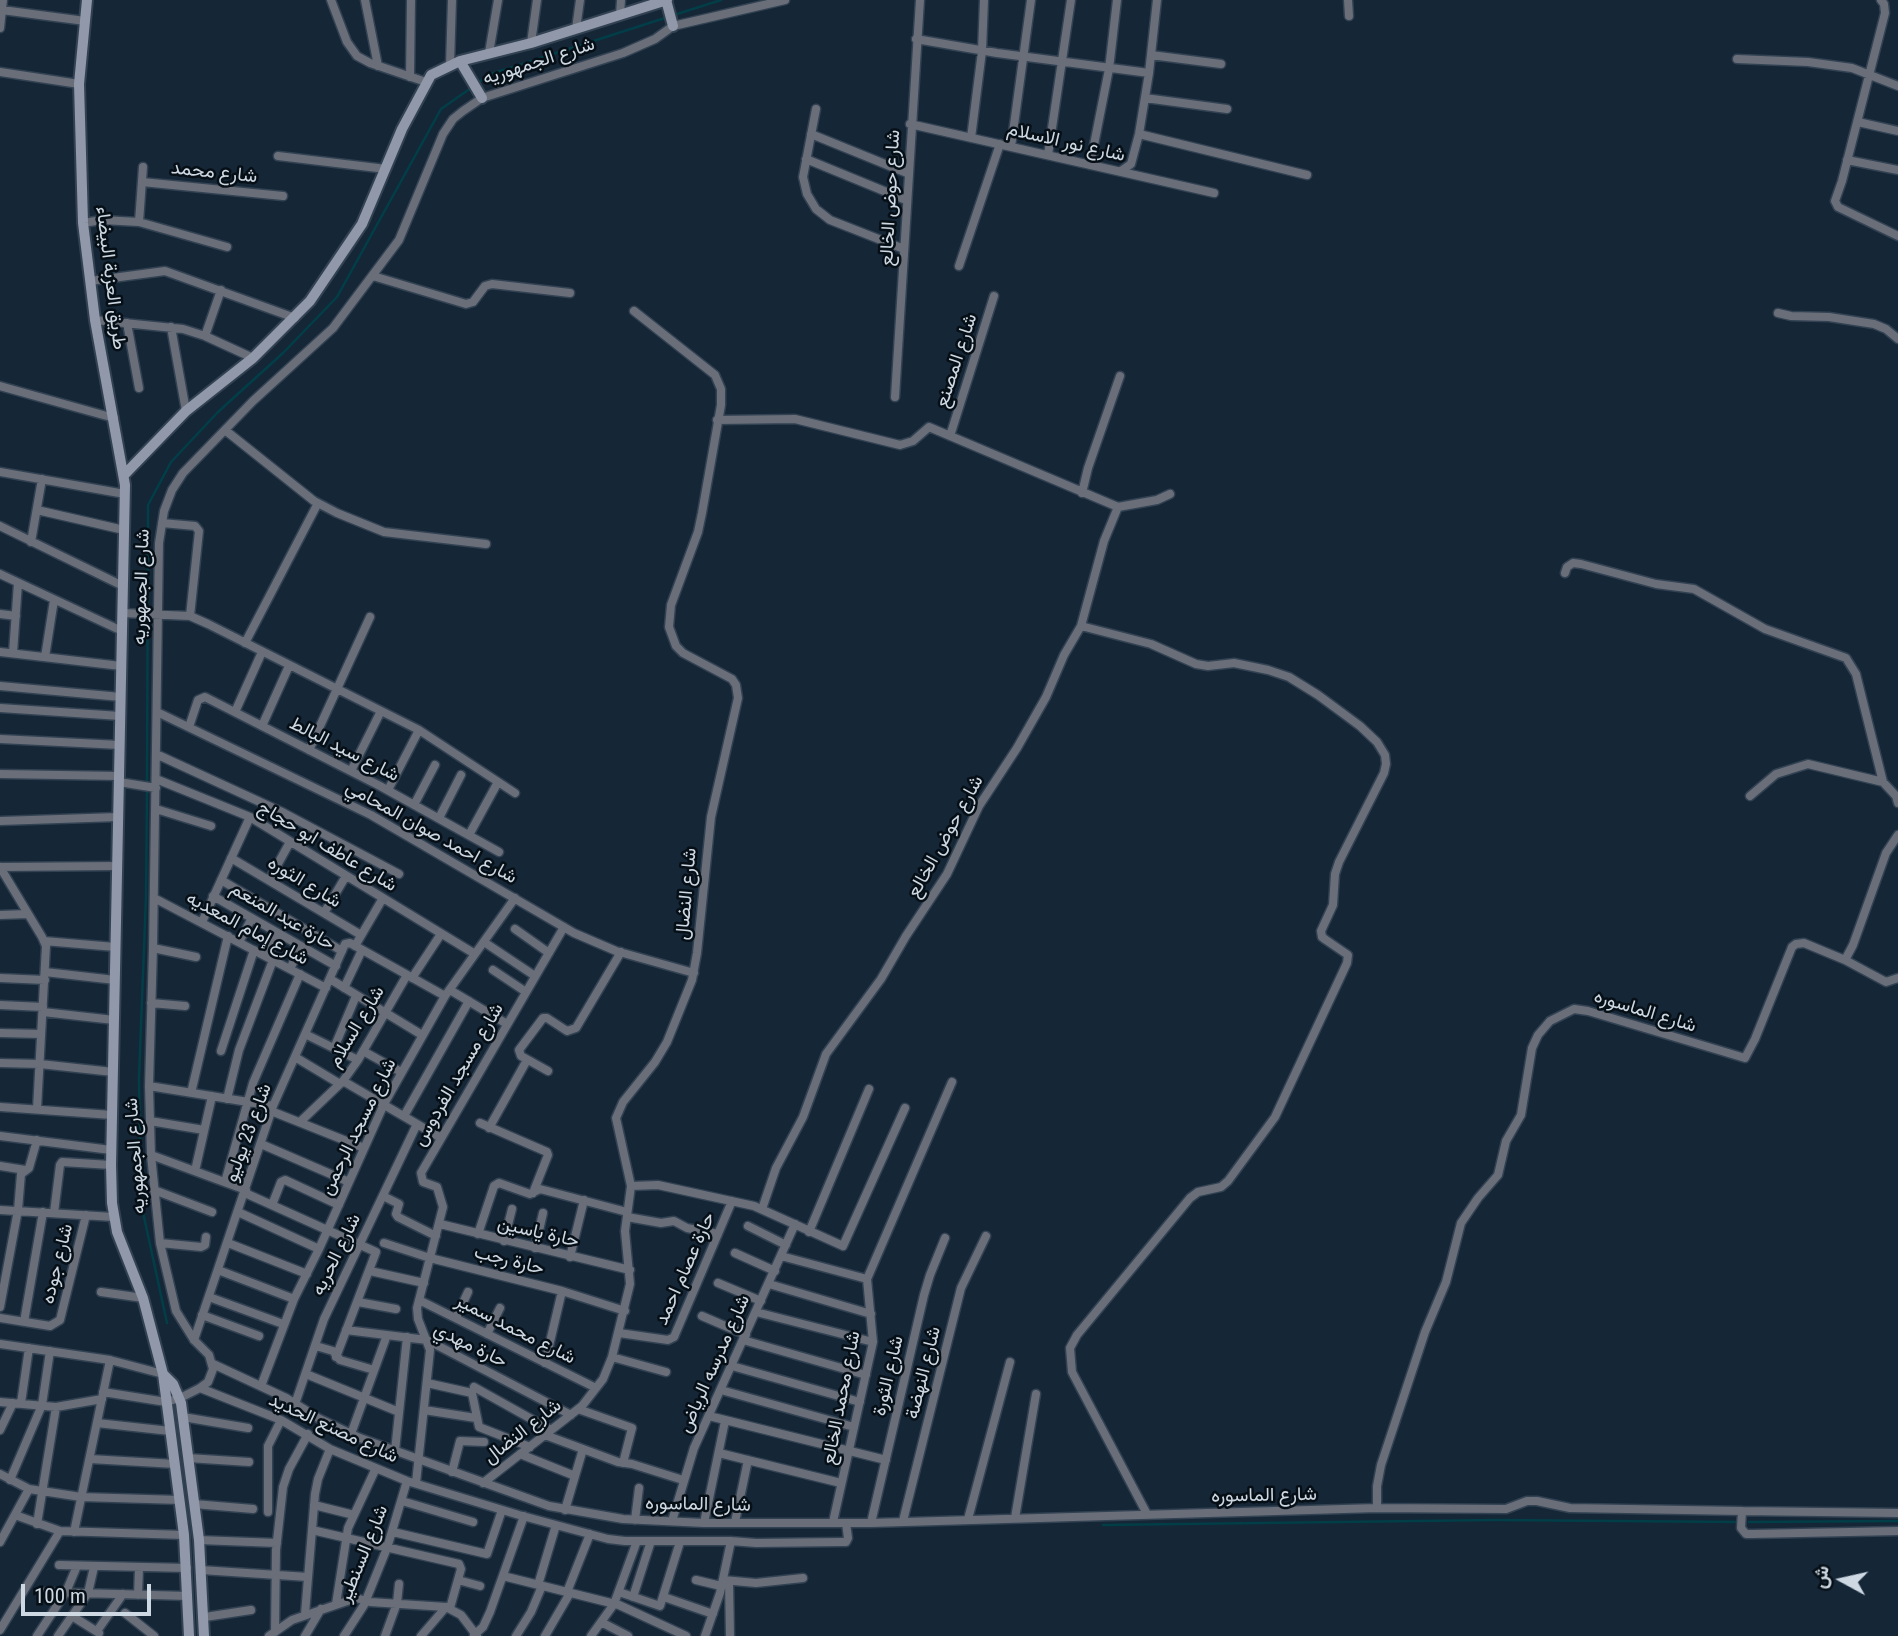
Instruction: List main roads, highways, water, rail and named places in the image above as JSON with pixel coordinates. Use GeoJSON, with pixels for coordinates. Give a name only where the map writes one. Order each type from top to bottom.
{"type":"FeatureCollection","features":[{"type":"Feature","properties":{"kind":"main road","name":"طريق العزبة البيضاء"},"geometry":{"type":"LineString","coordinates":[[87,0],[79,84],[83,223],[95,320],[125,474]]}},
{"type":"Feature","properties":{"kind":"main road","name":"شارع الجمهوريه"},"geometry":{"type":"LineString","coordinates":[[189,1636],[184,1535],[163,1374],[143,1298],[121,1245],[113,1217],[111,1150],[121,780],[121,666],[125,613],[125,474],[186,411],[253,358],[310,301],[362,224],[402,129],[426,82],[438,70],[665,2]]}},
{"type":"Feature","properties":{"kind":"main road"},"geometry":{"type":"LineString","coordinates":[[665,2],[673,23]]}},
{"type":"Feature","properties":{"kind":"main road"},"geometry":{"type":"LineString","coordinates":[[458,66],[480,95]]}},
{"type":"Feature","properties":{"kind":"main road","name":"شارع الجمهوريه"},"geometry":{"type":"LineString","coordinates":[[163,1374],[173,1384],[180,1398],[183,1417],[199,1540],[204,1636]]}},
{"type":"Feature","properties":{"kind":"waterway"},"geometry":{"type":"LineString","coordinates":[[674,15],[721,0]]}},
{"type":"Feature","properties":{"kind":"waterway"},"geometry":{"type":"LineString","coordinates":[[476,84],[491,74],[668,17]]}},
{"type":"Feature","properties":{"kind":"waterway"},"geometry":{"type":"LineString","coordinates":[[147,783],[148,505],[171,462],[218,412],[283,353],[337,297],[441,109],[471,88]]}},
{"type":"Feature","properties":{"kind":"waterway"},"geometry":{"type":"LineString","coordinates":[[147,790],[139,1077],[141,1203],[167,1323]]}},
{"type":"Feature","properties":{"kind":"waterway"},"geometry":{"type":"LineString","coordinates":[[1103,1525],[1495,1520],[1737,1522]]}},
{"type":"Feature","properties":{"kind":"waterway"},"geometry":{"type":"LineString","coordinates":[[1749,1522],[1898,1521]]}}]}
